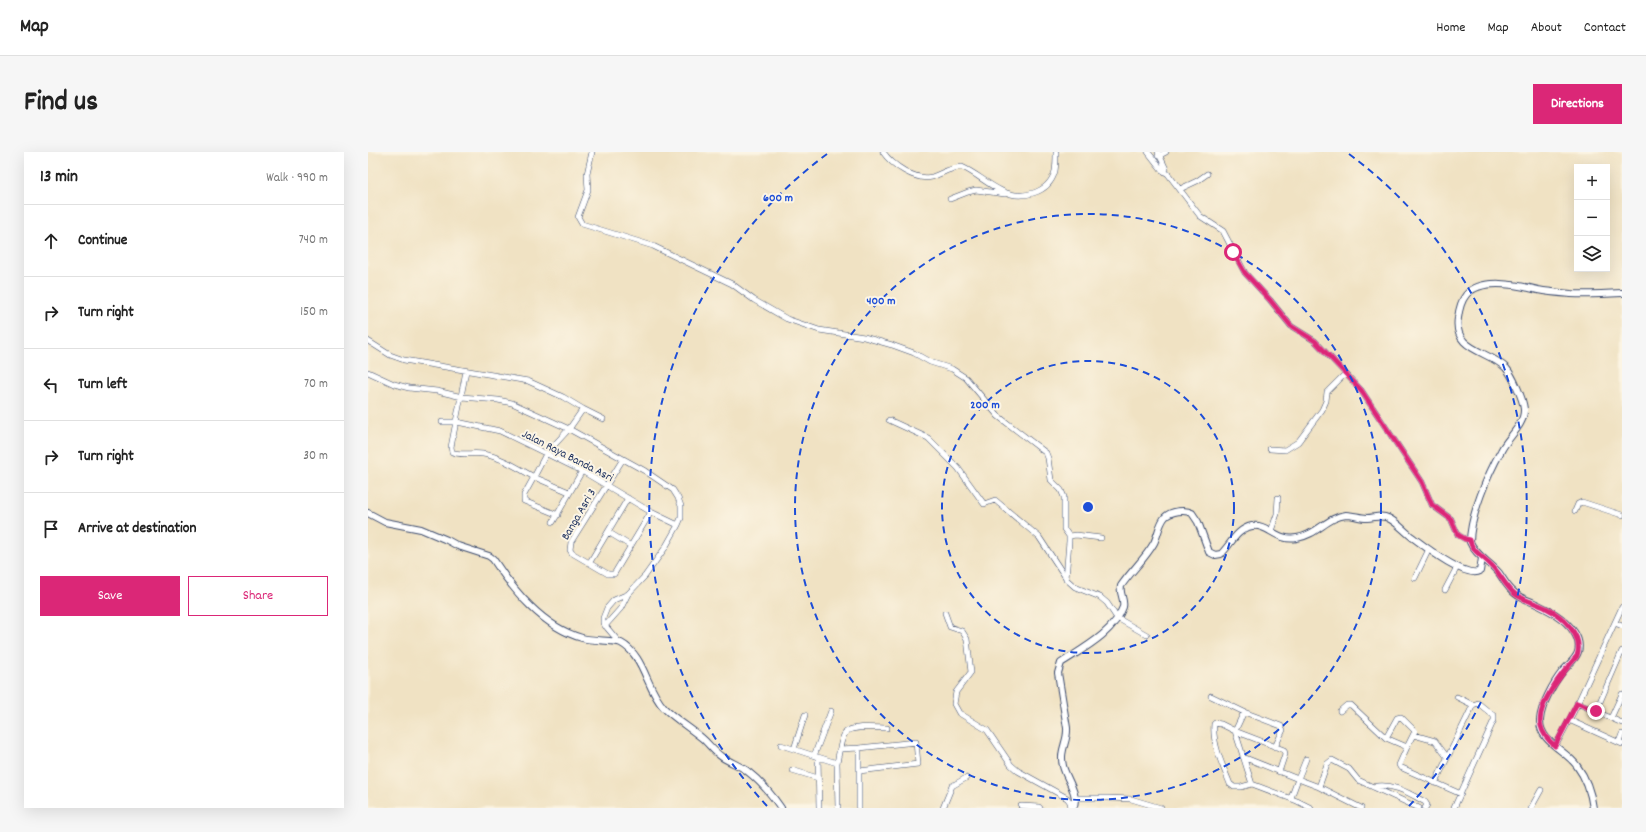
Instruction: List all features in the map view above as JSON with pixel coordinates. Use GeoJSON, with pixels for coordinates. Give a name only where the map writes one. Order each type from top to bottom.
{"type":"FeatureCollection","features":[{"type":"Feature","properties":{"kind":"street"},"geometry":{"type":"LineString","coordinates":[[592,152],[587,174],[588,190],[578,217],[582,224],[653,246],[732,284],[754,300],[787,319],[819,330],[864,337],[914,353],[930,362],[952,369],[964,377],[998,416],[1046,453],[1052,480],[1061,490],[1064,497],[1064,529],[1069,536],[1066,579]]}},
{"type":"Feature","properties":{"kind":"street"},"geometry":{"type":"LineString","coordinates":[[883,152],[890,161],[917,176],[925,178],[931,177],[956,167],[962,167],[992,186],[1010,194]]}},
{"type":"Feature","properties":{"kind":"street"},"geometry":{"type":"LineString","coordinates":[[950,199],[976,190],[1010,194],[1033,193],[1044,188],[1054,172],[1056,152]]}},
{"type":"Feature","properties":{"kind":"street"},"geometry":{"type":"LineString","coordinates":[[1148,152],[1162,170],[1168,174]]}},
{"type":"Feature","properties":{"kind":"street"},"geometry":{"type":"LineString","coordinates":[[1166,152],[1158,154],[1168,174],[1200,216],[1223,231],[1245,273],[1291,326],[1315,341],[1364,395],[1422,482],[1432,505],[1451,519],[1458,535],[1470,540]]}},
{"type":"Feature","properties":{"kind":"street"},"geometry":{"type":"LineString","coordinates":[[1180,189],[1197,181],[1207,174]]}},
{"type":"Feature","properties":{"kind":"street"},"geometry":{"type":"LineString","coordinates":[[1593,808],[1585,779],[1578,767],[1572,759],[1555,746],[1545,735],[1542,730],[1540,720],[1541,712],[1558,678],[1577,656],[1579,644],[1577,639],[1572,630],[1556,614],[1516,595],[1499,573],[1482,558],[1471,545],[1470,540],[1475,513],[1501,450],[1521,421],[1524,409],[1513,380],[1507,369],[1470,346],[1460,337],[1458,332],[1458,320],[1464,297],[1473,289],[1493,285],[1517,285],[1538,290],[1572,294],[1622,293]]}},
{"type":"Feature","properties":{"kind":"street"},"geometry":{"type":"LineString","coordinates":[[368,341],[390,355],[404,360],[528,381],[563,397],[603,419]]}},
{"type":"Feature","properties":{"kind":"street"},"geometry":{"type":"LineString","coordinates":[[466,371],[452,452],[482,453],[496,457],[534,477],[569,492]]}},
{"type":"Feature","properties":{"kind":"street"},"geometry":{"type":"LineString","coordinates":[[368,372],[394,384],[409,388],[437,391],[462,397],[498,400],[512,403],[569,429],[645,471],[673,490],[681,506],[681,518],[678,525],[665,548],[645,576],[628,594],[621,608],[605,626]]}},
{"type":"Feature","properties":{"kind":"street"},"geometry":{"type":"LineString","coordinates":[[1270,449],[1285,450],[1298,442],[1322,410],[1326,401],[1327,392],[1345,374]]}},
{"type":"Feature","properties":{"kind":"street"},"geometry":{"type":"LineString","coordinates":[[558,515],[524,501],[524,495],[546,454],[569,429],[583,409]]}},
{"type":"Feature","properties":{"kind":"street"},"geometry":{"type":"LineString","coordinates":[[889,420],[928,438],[958,468],[984,504],[995,500],[1035,534],[1066,579],[1075,586],[1100,597],[1107,603],[1117,618],[1147,635]]}},
{"type":"Feature","properties":{"kind":"street","name":"Jalan Raya Banda Asri"},"geometry":{"type":"LineString","coordinates":[[442,422],[457,422],[500,432],[582,471],[651,512],[678,525]]}},
{"type":"Feature","properties":{"kind":"street","name":"Banga Asri 3"},"geometry":{"type":"LineString","coordinates":[[623,459],[570,546],[572,553],[612,575],[615,573],[651,512]]}},
{"type":"Feature","properties":{"kind":"street"},"geometry":{"type":"LineString","coordinates":[[553,522],[582,471]]}},
{"type":"Feature","properties":{"kind":"street"},"geometry":{"type":"LineString","coordinates":[[590,562],[628,498]]}},
{"type":"Feature","properties":{"kind":"street"},"geometry":{"type":"LineString","coordinates":[[1271,531],[1277,514],[1278,498]]}},
{"type":"Feature","properties":{"kind":"street"},"geometry":{"type":"LineString","coordinates":[[1575,511],[1578,504],[1582,502],[1622,515]]}},
{"type":"Feature","properties":{"kind":"street"},"geometry":{"type":"LineString","coordinates":[[1072,808],[1076,798],[1063,765],[1062,751],[1068,734],[1068,728],[1058,668],[1061,663],[1101,635],[1117,618],[1123,605],[1120,588],[1121,586],[1144,558],[1154,542],[1162,522],[1169,514],[1185,511],[1192,513],[1198,522],[1209,552],[1215,555],[1221,554],[1235,536],[1250,526],[1258,526],[1287,540],[1313,533],[1334,519],[1352,515],[1367,518],[1384,516],[1429,549],[1457,567],[1470,573],[1478,572],[1482,558]]}},
{"type":"Feature","properties":{"kind":"street"},"geometry":{"type":"LineString","coordinates":[[368,512],[385,522],[421,529],[448,540],[458,546],[493,558],[518,594],[542,616],[563,631],[594,641],[619,642]]}},
{"type":"Feature","properties":{"kind":"street"},"geometry":{"type":"LineString","coordinates":[[608,532],[631,546]]}},
{"type":"Feature","properties":{"kind":"street"},"geometry":{"type":"LineString","coordinates":[[1069,536],[1076,535],[1101,538]]}},
{"type":"Feature","properties":{"kind":"street"},"geometry":{"type":"LineString","coordinates":[[1415,578],[1429,549]]}},
{"type":"Feature","properties":{"kind":"street"},"geometry":{"type":"LineString","coordinates":[[1445,590],[1457,567]]}},
{"type":"Feature","properties":{"kind":"street"},"geometry":{"type":"LineString","coordinates":[[628,594],[614,600],[607,608],[602,618],[605,626],[619,642],[630,650],[640,664],[650,686],[664,708],[722,756],[746,770],[781,808]]}},
{"type":"Feature","properties":{"kind":"street"},"geometry":{"type":"LineString","coordinates":[[1555,746],[1569,720],[1622,607]]}},
{"type":"Feature","properties":{"kind":"street"},"geometry":{"type":"LineString","coordinates":[[945,613],[950,627],[962,631],[968,643],[971,672],[956,692],[954,704],[959,713],[987,730],[1011,765],[1018,771],[1067,798],[1072,808]]}},
{"type":"Feature","properties":{"kind":"street"},"geometry":{"type":"LineString","coordinates":[[1615,623],[1622,626]]}},
{"type":"Feature","properties":{"kind":"street"},"geometry":{"type":"LineString","coordinates":[[1596,711],[1622,651]]}},
{"type":"Feature","properties":{"kind":"street"},"geometry":{"type":"LineString","coordinates":[[1611,718],[1622,694]]}},
{"type":"Feature","properties":{"kind":"street"},"geometry":{"type":"LineString","coordinates":[[1211,696],[1244,712],[1281,726],[1283,730],[1275,747]]}},
{"type":"Feature","properties":{"kind":"street"},"geometry":{"type":"LineString","coordinates":[[1454,808],[1494,720],[1492,713],[1478,703],[1473,705],[1457,697]]}},
{"type":"Feature","properties":{"kind":"street"},"geometry":{"type":"LineString","coordinates":[[1577,703],[1622,723]]}},
{"type":"Feature","properties":{"kind":"street"},"geometry":{"type":"LineString","coordinates":[[1340,711],[1347,705],[1351,705],[1386,738],[1407,747]]}},
{"type":"Feature","properties":{"kind":"street"},"geometry":{"type":"LineString","coordinates":[[1435,783],[1473,705]]}},
{"type":"Feature","properties":{"kind":"street"},"geometry":{"type":"LineString","coordinates":[[818,808],[816,756],[831,711]]}},
{"type":"Feature","properties":{"kind":"street"},"geometry":{"type":"LineString","coordinates":[[1244,712],[1235,731],[1252,784]]}},
{"type":"Feature","properties":{"kind":"street"},"geometry":{"type":"LineString","coordinates":[[794,749],[805,714]]}},
{"type":"Feature","properties":{"kind":"street"},"geometry":{"type":"LineString","coordinates":[[1386,738],[1397,718],[1400,716],[1414,729],[1414,735],[1399,765],[1400,767],[1461,794]]}},
{"type":"Feature","properties":{"kind":"street"},"geometry":{"type":"LineString","coordinates":[[1569,720],[1620,743],[1622,734]]}},
{"type":"Feature","properties":{"kind":"street"},"geometry":{"type":"LineString","coordinates":[[1279,772],[1285,751],[1218,723],[1214,724],[1214,736],[1218,752],[1230,784],[1234,787],[1252,784],[1291,798],[1311,808]]}},
{"type":"Feature","properties":{"kind":"street"},"geometry":{"type":"LineString","coordinates":[[838,808],[837,763],[845,733],[849,730],[858,728],[887,728]]}},
{"type":"Feature","properties":{"kind":"street"},"geometry":{"type":"LineString","coordinates":[[1414,735],[1435,741],[1447,757]]}},
{"type":"Feature","properties":{"kind":"street"},"geometry":{"type":"LineString","coordinates":[[840,749],[916,742],[918,764],[859,771]]}},
{"type":"Feature","properties":{"kind":"street"},"geometry":{"type":"LineString","coordinates":[[781,745],[837,763]]}},
{"type":"Feature","properties":{"kind":"street"},"geometry":{"type":"LineString","coordinates":[[859,748],[859,808]]}},
{"type":"Feature","properties":{"kind":"street"},"geometry":{"type":"LineString","coordinates":[[1243,757],[1319,787],[1358,807]]}},
{"type":"Feature","properties":{"kind":"street"},"geometry":{"type":"LineString","coordinates":[[1291,798],[1306,759]]}},
{"type":"Feature","properties":{"kind":"street"},"geometry":{"type":"LineString","coordinates":[[1319,787],[1327,764],[1332,760],[1349,769],[1358,780],[1419,808]]}},
{"type":"Feature","properties":{"kind":"street"},"geometry":{"type":"LineString","coordinates":[[792,770],[818,778]]}},
{"type":"Feature","properties":{"kind":"street"},"geometry":{"type":"LineString","coordinates":[[943,808],[952,786],[966,778]]}},
{"type":"Feature","properties":{"kind":"street"},"geometry":{"type":"LineString","coordinates":[[1373,787],[1382,785],[1395,788],[1425,802],[1427,804],[1425,808]]}},
{"type":"Feature","properties":{"kind":"street"},"geometry":{"type":"LineString","coordinates":[[1531,808],[1541,790]]}},
{"type":"Feature","properties":{"kind":"street"},"geometry":{"type":"LineString","coordinates":[[1076,798],[1131,799],[1161,808]]}},
{"type":"Feature","properties":{"kind":"street"},"geometry":{"type":"LineString","coordinates":[[1021,806],[1040,808]]}},
{"type":"Feature","properties":{"kind":"route"},"geometry":{"type":"LineString","coordinates":[[1233,252],[1245,273],[1291,326],[1315,341],[1361,390],[1422,482],[1432,505],[1451,519],[1458,535],[1470,540],[1471,545],[1482,558],[1499,573],[1516,595],[1556,614],[1572,630],[1579,644],[1577,656],[1564,670],[1552,687],[1541,712],[1541,725],[1545,735],[1551,743],[1555,746],[1558,742],[1577,703],[1596,711]]}}]}
